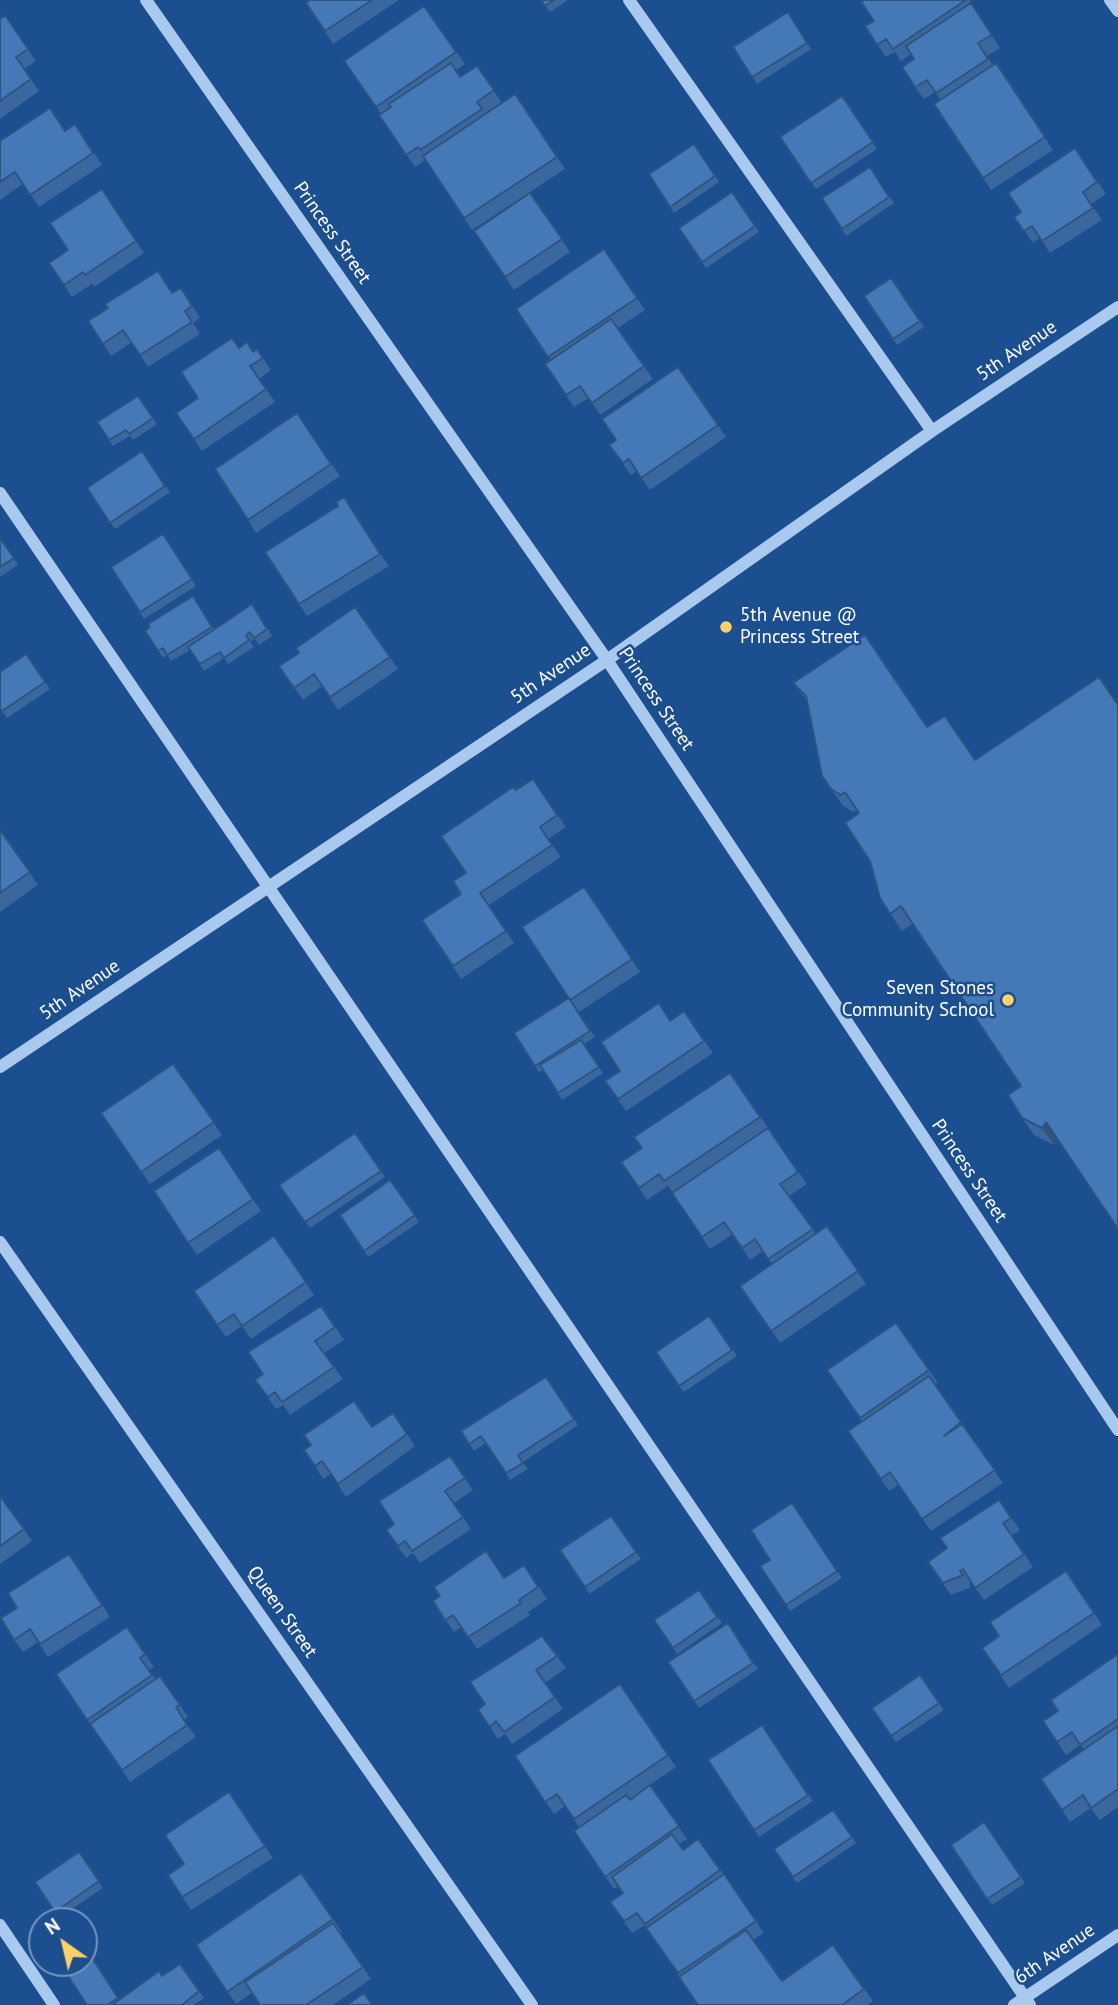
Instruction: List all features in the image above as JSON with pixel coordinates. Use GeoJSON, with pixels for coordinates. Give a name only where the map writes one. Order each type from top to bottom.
{"type":"FeatureCollection","features":[{"type":"Feature","properties":{"kind":"street","name":"Princess Street"},"geometry":{"type":"LineString","coordinates":[[146,0],[607,660],[1118,1430]]}},
{"type":"Feature","properties":{"kind":"street"},"geometry":{"type":"LineString","coordinates":[[629,0],[932,431]]}},
{"type":"Feature","properties":{"kind":"street"},"geometry":{"type":"LineString","coordinates":[[1110,0],[1118,11]]}},
{"type":"Feature","properties":{"kind":"street","name":"5th Avenue"},"geometry":{"type":"LineString","coordinates":[[0,1067],[607,660],[932,431],[1118,307]]}},
{"type":"Feature","properties":{"kind":"street"},"geometry":{"type":"LineString","coordinates":[[0,493],[269,886],[1023,2002]]}},
{"type":"Feature","properties":{"kind":"street","name":"Queen Street"},"geometry":{"type":"LineString","coordinates":[[0,1242],[532,2005]]}},
{"type":"Feature","properties":{"kind":"street"},"geometry":{"type":"LineString","coordinates":[[0,1924],[54,2005]]}},
{"type":"Feature","properties":{"kind":"street","name":"6th Avenue"},"geometry":{"type":"LineString","coordinates":[[1023,2002],[1118,1934]]}},
{"type":"Feature","properties":{"kind":"building"},"geometry":{"type":"Polygon","coordinates":[[[310,0],[372,0],[325,31],[306,3],[310,0]]]}},
{"type":"Feature","properties":{"kind":"building"},"geometry":{"type":"Polygon","coordinates":[[[541,0],[554,0],[545,6],[541,0]]]}},
{"type":"Feature","properties":{"kind":"building"},"geometry":{"type":"Polygon","coordinates":[[[966,0],[893,49],[886,39],[877,45],[865,26],[874,21],[861,2],[966,0]]]}},
{"type":"Feature","properties":{"kind":"building"},"geometry":{"type":"Polygon","coordinates":[[[971,3],[992,35],[978,43],[988,59],[936,93],[927,80],[915,87],[902,67],[914,59],[906,46],[971,3]]]}},
{"type":"Feature","properties":{"kind":"building"},"geometry":{"type":"Polygon","coordinates":[[[424,6],[456,52],[376,107],[344,61],[424,6]]]}},
{"type":"Feature","properties":{"kind":"building"},"geometry":{"type":"Polygon","coordinates":[[[788,12],[807,43],[752,77],[733,47],[788,12]]]}},
{"type":"Feature","properties":{"kind":"building"},"geometry":{"type":"Polygon","coordinates":[[[5,15],[28,49],[16,57],[31,79],[0,101],[0,19],[5,15]]]}},
{"type":"Feature","properties":{"kind":"building"},"geometry":{"type":"Polygon","coordinates":[[[451,63],[460,77],[477,66],[494,90],[477,102],[482,109],[420,150],[418,147],[406,155],[379,115],[391,107],[389,104],[451,63]]]}},
{"type":"Feature","properties":{"kind":"building"},"geometry":{"type":"Polygon","coordinates":[[[996,63],[1045,137],[983,178],[934,104],[996,63]]]}},
{"type":"Feature","properties":{"kind":"building"},"geometry":{"type":"Polygon","coordinates":[[[515,94],[557,157],[464,218],[423,156],[515,94]]]}},
{"type":"Feature","properties":{"kind":"building"},"geometry":{"type":"Polygon","coordinates":[[[842,96],[873,142],[811,183],[780,137],[842,96]]]}},
{"type":"Feature","properties":{"kind":"building"},"geometry":{"type":"Polygon","coordinates":[[[50,108],[65,131],[75,124],[93,153],[30,195],[15,172],[0,182],[0,141],[50,108]]]}},
{"type":"Feature","properties":{"kind":"building"},"geometry":{"type":"Polygon","coordinates":[[[694,144],[715,176],[670,207],[649,174],[694,144]]]}},
{"type":"Feature","properties":{"kind":"building"},"geometry":{"type":"Polygon","coordinates":[[[1075,148],[1097,182],[1083,192],[1093,208],[1042,241],[1032,226],[1024,231],[1014,217],[1021,212],[1008,193],[1075,148]]]}},
{"type":"Feature","properties":{"kind":"building"},"geometry":{"type":"Polygon","coordinates":[[[870,167],[889,197],[842,229],[822,198],[870,167]]]}},
{"type":"Feature","properties":{"kind":"building"},"geometry":{"type":"Polygon","coordinates":[[[102,189],[136,241],[85,275],[83,272],[64,285],[49,263],[68,250],[50,223],[102,189]]]}},
{"type":"Feature","properties":{"kind":"building"},"geometry":{"type":"Polygon","coordinates":[[[732,192],[755,226],[702,262],[679,228],[732,192]]]}},
{"type":"Feature","properties":{"kind":"building"},"geometry":{"type":"Polygon","coordinates":[[[530,193],[562,239],[505,277],[474,231],[530,193]]]}},
{"type":"Feature","properties":{"kind":"building"},"geometry":{"type":"Polygon","coordinates":[[[604,249],[637,298],[548,357],[516,309],[604,249]]]}},
{"type":"Feature","properties":{"kind":"building"},"geometry":{"type":"Polygon","coordinates":[[[158,271],[172,293],[181,288],[192,306],[185,311],[192,322],[140,355],[123,330],[103,344],[88,321],[108,308],[105,304],[158,271]]]}},
{"type":"Feature","properties":{"kind":"building"},"geometry":{"type":"Polygon","coordinates":[[[891,278],[920,321],[893,339],[864,296],[891,278]]]}},
{"type":"Feature","properties":{"kind":"building"},"geometry":{"type":"Polygon","coordinates":[[[611,319],[644,366],[592,403],[580,386],[566,395],[545,364],[611,319]]]}},
{"type":"Feature","properties":{"kind":"building"},"geometry":{"type":"Polygon","coordinates":[[[232,338],[239,348],[247,342],[253,352],[257,349],[263,358],[250,366],[266,389],[194,439],[176,413],[198,398],[181,372],[232,338]]]}},
{"type":"Feature","properties":{"kind":"building"},"geometry":{"type":"Polygon","coordinates":[[[678,367],[718,425],[641,478],[629,459],[623,463],[609,445],[616,440],[602,419],[678,367]]]}},
{"type":"Feature","properties":{"kind":"building"},"geometry":{"type":"Polygon","coordinates":[[[138,396],[153,418],[129,434],[126,430],[109,440],[97,422],[138,396]]]}},
{"type":"Feature","properties":{"kind":"building"},"geometry":{"type":"Polygon","coordinates":[[[297,413],[331,464],[248,520],[215,469],[297,413]]]}},
{"type":"Feature","properties":{"kind":"building"},"geometry":{"type":"Polygon","coordinates":[[[142,451],[165,486],[110,523],[87,488],[142,451]]]}},
{"type":"Feature","properties":{"kind":"building"},"geometry":{"type":"Polygon","coordinates":[[[344,497],[380,554],[299,604],[265,552],[338,506],[336,502],[344,497]]]}},
{"type":"Feature","properties":{"kind":"building"},"geometry":{"type":"Polygon","coordinates":[[[163,534],[192,579],[140,612],[111,567],[163,534]]]}},
{"type":"Feature","properties":{"kind":"building"},"geometry":{"type":"Polygon","coordinates":[[[0,538],[14,558],[0,567],[0,538]]]}},
{"type":"Feature","properties":{"kind":"building"},"geometry":{"type":"Polygon","coordinates":[[[193,596],[212,627],[167,655],[163,648],[158,651],[145,631],[150,627],[148,624],[193,596]]]}},
{"type":"Feature","properties":{"kind":"building"},"geometry":{"type":"Polygon","coordinates":[[[252,604],[267,629],[254,638],[250,632],[246,635],[249,640],[224,658],[220,652],[200,664],[188,647],[252,604]]]}},
{"type":"Feature","properties":{"kind":"building"},"geometry":{"type":"Polygon","coordinates":[[[355,607],[390,657],[330,697],[314,674],[294,688],[279,666],[299,653],[296,648],[355,607]]]}},
{"type":"Feature","properties":{"kind":"building"},"geometry":{"type":"Polygon","coordinates":[[[865,635],[927,727],[945,716],[975,760],[1099,677],[1118,705],[1118,1229],[1046,1122],[1042,1128],[1022,1118],[1008,1095],[1021,1086],[901,906],[890,914],[880,898],[870,861],[845,823],[859,813],[845,792],[841,795],[831,789],[822,776],[806,696],[793,683],[865,635]]]}},
{"type":"Feature","properties":{"kind":"building"},"geometry":{"type":"Polygon","coordinates":[[[26,654],[45,682],[2,711],[0,672],[26,654]]]}},
{"type":"Feature","properties":{"kind":"building"},"geometry":{"type":"Polygon","coordinates":[[[533,779],[557,815],[540,827],[552,845],[480,893],[506,931],[453,966],[422,920],[461,894],[453,881],[466,873],[441,836],[513,787],[516,790],[533,779]]]}},
{"type":"Feature","properties":{"kind":"building"},"geometry":{"type":"Polygon","coordinates":[[[0,830],[30,872],[0,893],[0,830]]]}},
{"type":"Feature","properties":{"kind":"building"},"geometry":{"type":"Polygon","coordinates":[[[584,887],[632,959],[570,1000],[522,927],[584,887]]]}},
{"type":"Feature","properties":{"kind":"building"},"geometry":{"type":"Polygon","coordinates":[[[569,998],[590,1031],[535,1066],[514,1033],[569,998]]]}},
{"type":"Feature","properties":{"kind":"building"},"geometry":{"type":"Polygon","coordinates":[[[659,1003],[670,1021],[684,1011],[704,1041],[618,1099],[605,1081],[620,1071],[601,1042],[659,1003]]]}},
{"type":"Feature","properties":{"kind":"building"},"geometry":{"type":"Polygon","coordinates":[[[581,1040],[599,1067],[558,1093],[540,1065],[581,1040]]]}},
{"type":"Feature","properties":{"kind":"building"},"geometry":{"type":"Polygon","coordinates":[[[173,1064],[214,1122],[141,1172],[101,1113],[173,1064]]]}},
{"type":"Feature","properties":{"kind":"building"},"geometry":{"type":"Polygon","coordinates":[[[730,1073],[760,1117],[664,1181],[659,1174],[639,1188],[621,1162],[642,1148],[634,1137],[730,1073]]]}},
{"type":"Feature","properties":{"kind":"building"},"geometry":{"type":"Polygon","coordinates":[[[768,1128],[798,1172],[780,1184],[813,1229],[768,1259],[755,1239],[742,1248],[724,1222],[702,1237],[672,1193],[768,1128]]]}},
{"type":"Feature","properties":{"kind":"building"},"geometry":{"type":"Polygon","coordinates":[[[355,1133],[381,1171],[305,1222],[279,1185],[355,1133]]]}},
{"type":"Feature","properties":{"kind":"building"},"geometry":{"type":"Polygon","coordinates":[[[219,1148],[253,1199],[188,1243],[154,1191],[219,1148]]]}},
{"type":"Feature","properties":{"kind":"building"},"geometry":{"type":"Polygon","coordinates":[[[390,1180],[415,1215],[364,1251],[340,1215],[390,1180]]]}},
{"type":"Feature","properties":{"kind":"building"},"geometry":{"type":"Polygon","coordinates":[[[827,1226],[858,1271],[771,1331],[740,1286],[827,1226]]]}},
{"type":"Feature","properties":{"kind":"building"},"geometry":{"type":"Polygon","coordinates":[[[274,1236],[306,1282],[242,1326],[234,1314],[217,1325],[194,1291],[274,1236]]]}},
{"type":"Feature","properties":{"kind":"building"},"geometry":{"type":"Polygon","coordinates":[[[321,1306],[335,1327],[315,1341],[334,1367],[282,1402],[275,1392],[268,1397],[255,1380],[263,1374],[248,1352],[321,1306]]]}},
{"type":"Feature","properties":{"kind":"building"},"geometry":{"type":"Polygon","coordinates":[[[709,1316],[732,1350],[679,1386],[656,1352],[709,1316]]]}},
{"type":"Feature","properties":{"kind":"building"},"geometry":{"type":"Polygon","coordinates":[[[896,1323],[929,1370],[860,1418],[827,1370],[896,1323]]]}},
{"type":"Feature","properties":{"kind":"building"},"geometry":{"type":"Polygon","coordinates":[[[929,1376],[961,1422],[944,1436],[962,1424],[995,1470],[922,1519],[890,1472],[881,1479],[848,1431],[929,1376]]]}},
{"type":"Feature","properties":{"kind":"building"},"geometry":{"type":"Polygon","coordinates":[[[546,1377],[574,1419],[518,1455],[523,1463],[506,1473],[481,1436],[469,1444],[461,1431],[546,1377]]]}},
{"type":"Feature","properties":{"kind":"building"},"geometry":{"type":"Polygon","coordinates":[[[354,1401],[372,1427],[393,1413],[407,1434],[338,1484],[322,1461],[315,1466],[304,1450],[311,1445],[304,1435],[354,1401]]]}},
{"type":"Feature","properties":{"kind":"building"},"geometry":{"type":"Polygon","coordinates":[[[450,1456],[465,1478],[445,1491],[463,1517],[412,1551],[405,1541],[398,1546],[386,1530],[394,1524],[379,1501],[450,1456]]]}},
{"type":"Feature","properties":{"kind":"building"},"geometry":{"type":"Polygon","coordinates":[[[0,1496],[24,1529],[0,1546],[0,1496]]]}},
{"type":"Feature","properties":{"kind":"building"},"geometry":{"type":"Polygon","coordinates":[[[999,1500],[1011,1518],[1003,1523],[1024,1554],[975,1588],[963,1569],[960,1571],[963,1575],[943,1583],[928,1562],[947,1548],[940,1538],[999,1500]]]}},
{"type":"Feature","properties":{"kind":"building"},"geometry":{"type":"Polygon","coordinates":[[[792,1503],[837,1571],[786,1605],[760,1566],[770,1560],[751,1530],[792,1503]]]}},
{"type":"Feature","properties":{"kind":"building"},"geometry":{"type":"Polygon","coordinates":[[[611,1516],[636,1552],[585,1587],[560,1550],[611,1516]]]}},
{"type":"Feature","properties":{"kind":"building"},"geometry":{"type":"Polygon","coordinates":[[[486,1551],[504,1578],[524,1565],[538,1587],[519,1600],[521,1603],[468,1637],[453,1615],[445,1620],[433,1601],[440,1596],[434,1587],[486,1551]]]}},
{"type":"Feature","properties":{"kind":"building"},"geometry":{"type":"Polygon","coordinates":[[[69,1554],[102,1605],[40,1644],[30,1629],[14,1640],[1,1618],[17,1608],[8,1593],[69,1554]]]}},
{"type":"Feature","properties":{"kind":"building"},"geometry":{"type":"Polygon","coordinates":[[[1066,1571],[1094,1613],[1001,1675],[982,1648],[999,1636],[990,1622],[1066,1571]]]}},
{"type":"Feature","properties":{"kind":"building"},"geometry":{"type":"Polygon","coordinates":[[[699,1590],[717,1617],[673,1648],[654,1620],[699,1590]]]}},
{"type":"Feature","properties":{"kind":"building"},"geometry":{"type":"Polygon","coordinates":[[[728,1623],[753,1663],[694,1701],[668,1662],[728,1623]]]}},
{"type":"Feature","properties":{"kind":"building"},"geometry":{"type":"Polygon","coordinates":[[[127,1627],[145,1654],[140,1658],[152,1675],[87,1720],[56,1674],[127,1627]]]}},
{"type":"Feature","properties":{"kind":"building"},"geometry":{"type":"Polygon","coordinates":[[[542,1636],[557,1656],[536,1670],[555,1697],[504,1732],[496,1721],[490,1727],[478,1710],[485,1704],[470,1682],[542,1636]]]}},
{"type":"Feature","properties":{"kind":"building"},"geometry":{"type":"Polygon","coordinates":[[[1118,1654],[1118,1719],[1080,1745],[1072,1732],[1057,1742],[1043,1721],[1058,1711],[1051,1700],[1118,1654]]]}},
{"type":"Feature","properties":{"kind":"building"},"geometry":{"type":"Polygon","coordinates":[[[920,1675],[939,1703],[891,1736],[872,1708],[920,1675]]]}},
{"type":"Feature","properties":{"kind":"building"},"geometry":{"type":"Polygon","coordinates":[[[160,1676],[180,1705],[176,1707],[187,1725],[122,1770],[90,1724],[160,1676]]]}},
{"type":"Feature","properties":{"kind":"building"},"geometry":{"type":"Polygon","coordinates":[[[620,1684],[668,1755],[574,1819],[557,1794],[545,1802],[515,1756],[620,1684]]]}},
{"type":"Feature","properties":{"kind":"building"},"geometry":{"type":"Polygon","coordinates":[[[762,1725],[808,1795],[754,1830],[708,1760],[762,1725]]]}},
{"type":"Feature","properties":{"kind":"building"},"geometry":{"type":"Polygon","coordinates":[[[1118,1726],[1118,1789],[1091,1808],[1083,1795],[1062,1810],[1041,1779],[1118,1726]]]}},
{"type":"Feature","properties":{"kind":"building"},"geometry":{"type":"Polygon","coordinates":[[[650,1785],[679,1826],[605,1877],[574,1831],[626,1795],[630,1800],[650,1785]]]}},
{"type":"Feature","properties":{"kind":"building"},"geometry":{"type":"Polygon","coordinates":[[[229,1792],[265,1846],[182,1897],[168,1875],[184,1864],[165,1835],[229,1792]]]}},
{"type":"Feature","properties":{"kind":"building"},"geometry":{"type":"Polygon","coordinates":[[[833,1810],[852,1837],[793,1877],[774,1849],[833,1810]]]}},
{"type":"Feature","properties":{"kind":"building"},"geometry":{"type":"Polygon","coordinates":[[[984,1822],[1021,1877],[987,1899],[951,1845],[984,1822]]]}},
{"type":"Feature","properties":{"kind":"building"},"geometry":{"type":"Polygon","coordinates":[[[672,1834],[683,1850],[698,1839],[720,1870],[645,1924],[637,1913],[624,1921],[610,1902],[623,1893],[612,1877],[672,1834]]]}},
{"type":"Feature","properties":{"kind":"building"},"geometry":{"type":"Polygon","coordinates":[[[79,1852],[99,1881],[62,1907],[52,1907],[35,1882],[79,1852]]]}},
{"type":"Feature","properties":{"kind":"building"},"geometry":{"type":"Polygon","coordinates":[[[301,1873],[333,1919],[227,1992],[196,1945],[301,1873]]]}},
{"type":"Feature","properties":{"kind":"building"},"geometry":{"type":"Polygon","coordinates":[[[724,1874],[756,1921],[678,1973],[646,1928],[724,1874]]]}},
{"type":"Feature","properties":{"kind":"building"},"geometry":{"type":"Polygon","coordinates":[[[333,1923],[363,1967],[306,2005],[260,2005],[245,1982],[333,1923]]]}},
{"type":"Feature","properties":{"kind":"building"},"geometry":{"type":"Polygon","coordinates":[[[746,1930],[782,1981],[833,1945],[864,1989],[842,2005],[698,2005],[679,1977],[746,1930]]]}},
{"type":"Feature","properties":{"kind":"building"},"geometry":{"type":"Polygon","coordinates":[[[180,1964],[199,1991],[182,2005],[112,2005],[159,1971],[162,1976],[180,1964]]]}},
{"type":"Feature","properties":{"kind":"building"},"geometry":{"type":"Polygon","coordinates":[[[98,1967],[118,1998],[107,2005],[87,2005],[69,1977],[98,1977],[98,1967]]]}},
{"type":"Feature","properties":{"kind":"building"},"geometry":{"type":"Polygon","coordinates":[[[364,1993],[372,2005],[347,2005],[364,1993]]]}},
{"type":"Feature","properties":{"kind":"place","name":"5th Avenue @ Princess Street"},"geometry":{"type":"Point","coordinates":[726,627]}},
{"type":"Feature","properties":{"kind":"place","name":"Seven Stones Community School"},"geometry":{"type":"Point","coordinates":[1008,1000]}}]}
